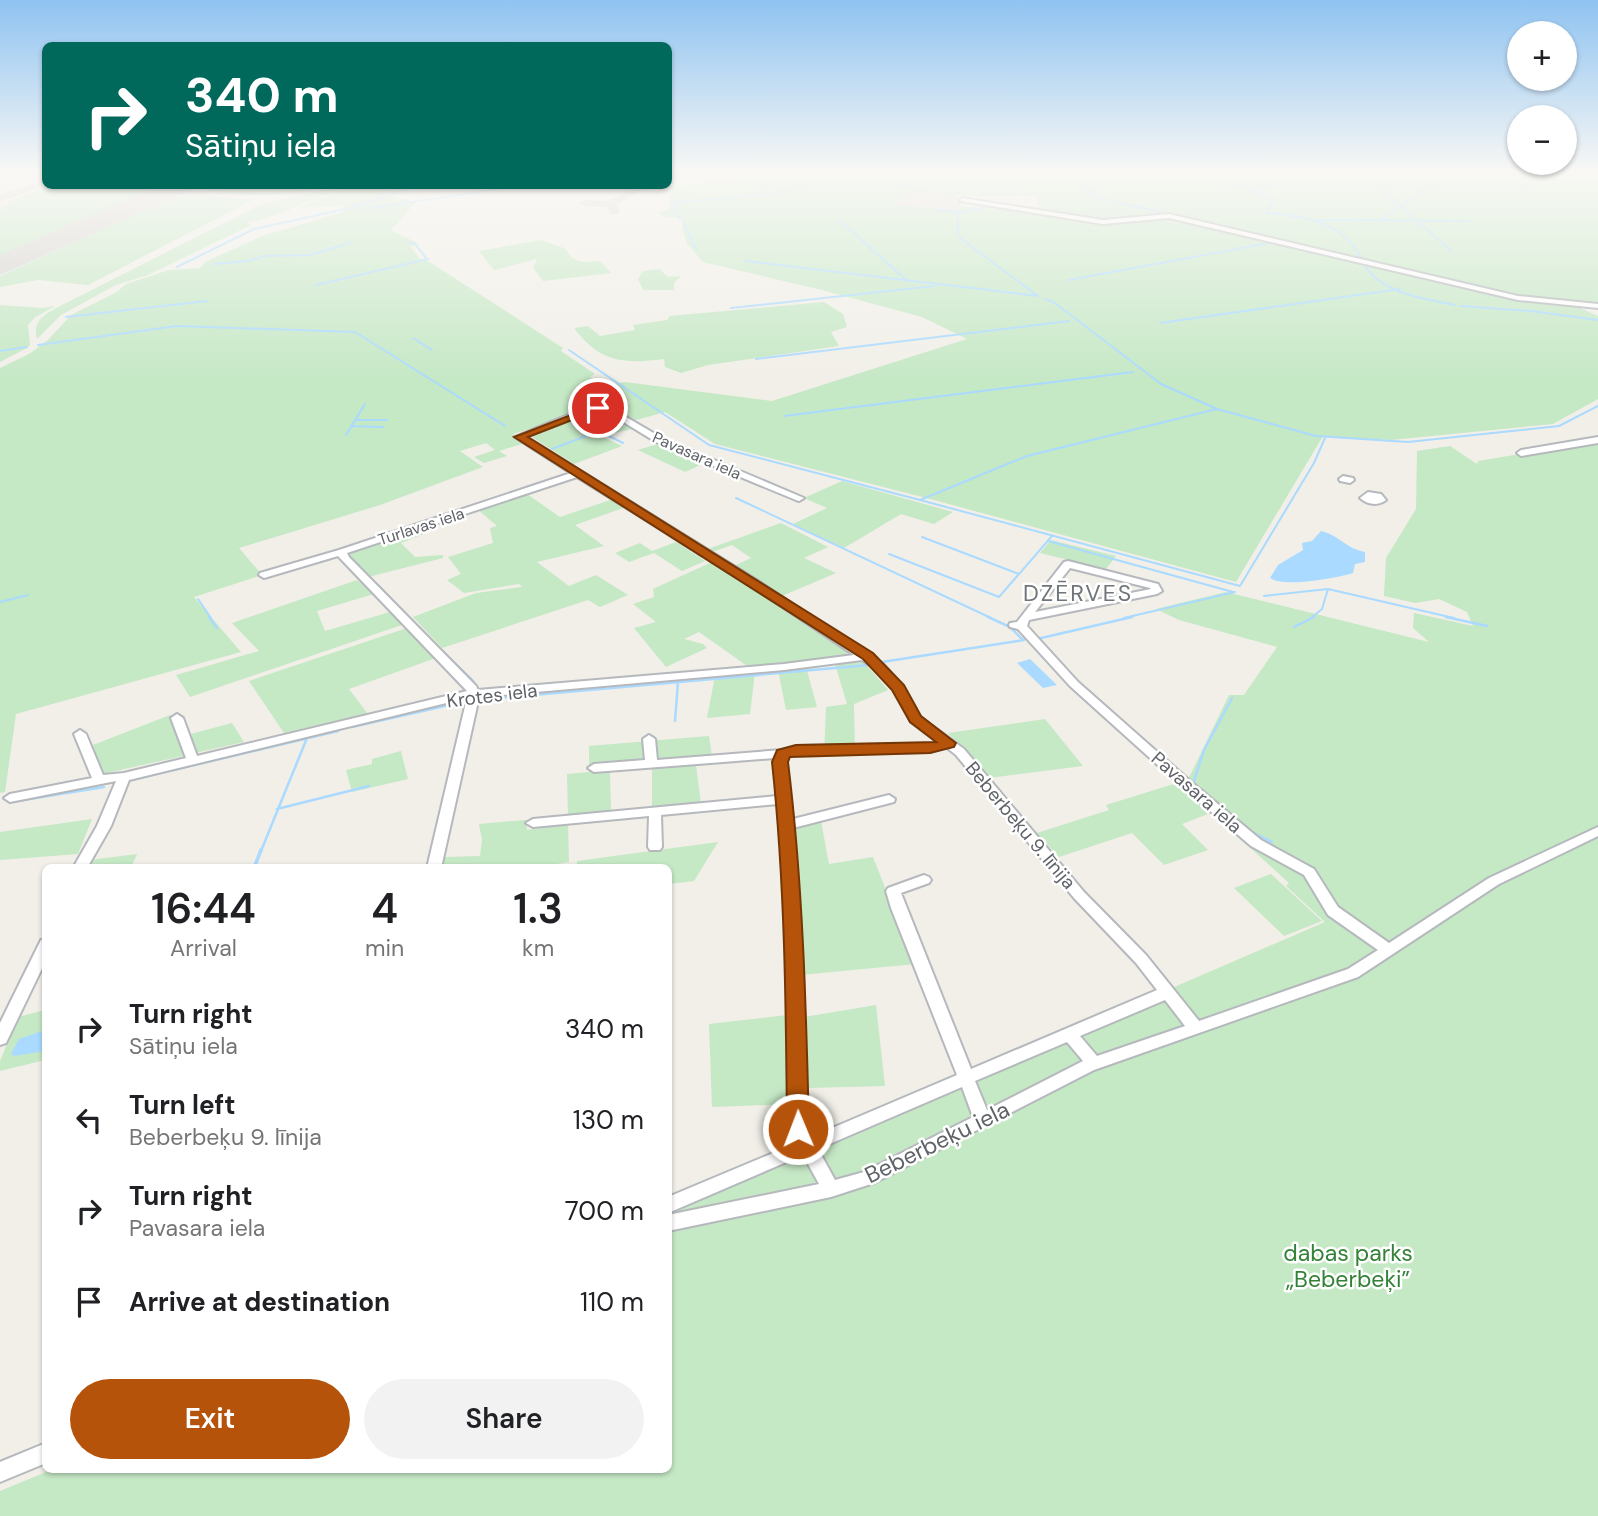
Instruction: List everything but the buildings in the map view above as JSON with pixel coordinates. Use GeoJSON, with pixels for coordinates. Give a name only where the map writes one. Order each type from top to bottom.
{"type":"FeatureCollection","features":[{"type":"Feature","properties":{"kind":"street"},"geometry":{"type":"LineString","coordinates":[[1274,241],[1518,298],[1598,306]]}},
{"type":"Feature","properties":{"kind":"street","name":"Pavasara iela"},"geometry":{"type":"LineString","coordinates":[[520,436],[585,411],[609,409],[659,440],[799,498]]}},
{"type":"Feature","properties":{"kind":"street","name":"Beberbeķu 9. līnija"},"geometry":{"type":"LineString","coordinates":[[520,436],[868,656],[899,688],[915,719],[960,752],[1079,895],[1141,959],[1195,1027]]}},
{"type":"Feature","properties":{"kind":"street"},"geometry":{"type":"LineString","coordinates":[[1521,453],[1598,440]]}},
{"type":"Feature","properties":{"kind":"street","name":"Turlavas iela"},"geometry":{"type":"LineString","coordinates":[[264,575],[577,474]]}},
{"type":"Feature","properties":{"kind":"street"},"geometry":{"type":"LineString","coordinates":[[342,552],[468,681],[474,695],[435,864]]}},
{"type":"Feature","properties":{"kind":"street"},"geometry":{"type":"LineString","coordinates":[[1068,564],[1154,586],[1157,591],[1021,622],[1068,564]]}},
{"type":"Feature","properties":{"kind":"street","name":"Pavasara iela"},"geometry":{"type":"LineString","coordinates":[[1021,622],[1074,684],[1256,843],[1309,872],[1333,911],[1387,949]]}},
{"type":"Feature","properties":{"kind":"street","name":"Krotes iela"},"geometry":{"type":"LineString","coordinates":[[10,798],[99,780],[124,778],[192,759],[474,695],[784,667],[868,656]]}},
{"type":"Feature","properties":{"kind":"street"},"geometry":{"type":"LineString","coordinates":[[177,718],[192,759]]}},
{"type":"Feature","properties":{"kind":"street"},"geometry":{"type":"LineString","coordinates":[[80,734],[99,780]]}},
{"type":"Feature","properties":{"kind":"street"},"geometry":{"type":"LineString","coordinates":[[649,739],[651,764]]}},
{"type":"Feature","properties":{"kind":"street"},"geometry":{"type":"LineString","coordinates":[[594,768],[783,754],[796,750],[930,748],[948,743]]}},
{"type":"Feature","properties":{"kind":"street"},"geometry":{"type":"LineString","coordinates":[[783,754],[780,762],[787,825],[796,969],[798,1129],[831,1189]]}},
{"type":"Feature","properties":{"kind":"street"},"geometry":{"type":"LineString","coordinates":[[82,864],[104,826],[124,778]]}},
{"type":"Feature","properties":{"kind":"street"},"geometry":{"type":"LineString","coordinates":[[534,823],[784,799]]}},
{"type":"Feature","properties":{"kind":"street"},"geometry":{"type":"LineString","coordinates":[[787,825],[889,799]]}},
{"type":"Feature","properties":{"kind":"street"},"geometry":{"type":"LineString","coordinates":[[655,811],[655,848]]}},
{"type":"Feature","properties":{"kind":"street"},"geometry":{"type":"LineString","coordinates":[[1195,1027],[1353,973],[1494,881],[1598,831]]}},
{"type":"Feature","properties":{"kind":"street"},"geometry":{"type":"LineString","coordinates":[[924,880],[894,891],[898,908],[983,1119]]}},
{"type":"Feature","properties":{"kind":"street"},"geometry":{"type":"LineString","coordinates":[[0,1039],[42,952]]}},
{"type":"Feature","properties":{"kind":"street"},"geometry":{"type":"LineString","coordinates":[[672,1203],[1168,992]]}},
{"type":"Feature","properties":{"kind":"street","name":"Beberbeķu iela"},"geometry":{"type":"LineString","coordinates":[[672,1222],[831,1189],[868,1178],[1095,1063],[1195,1027]]}},
{"type":"Feature","properties":{"kind":"street"},"geometry":{"type":"LineString","coordinates":[[1069,1034],[1095,1063]]}},
{"type":"Feature","properties":{"kind":"street"},"geometry":{"type":"LineString","coordinates":[[0,1472],[42,1455]]}},
{"type":"Feature","properties":{"kind":"green space"},"geometry":{"type":"Polygon","coordinates":[[[0,241],[36,241],[0,257],[0,241]]]}},
{"type":"Feature","properties":{"kind":"green space"},"geometry":{"type":"Polygon","coordinates":[[[77,241],[174,241],[88,285],[38,280],[0,287],[0,276],[77,241]]]}},
{"type":"Feature","properties":{"kind":"green space"},"geometry":{"type":"Polygon","coordinates":[[[189,241],[219,241],[148,275],[116,285],[61,315],[37,339],[38,322],[62,305],[189,241]]]}},
{"type":"Feature","properties":{"kind":"green space"},"geometry":{"type":"Polygon","coordinates":[[[252,241],[412,241],[419,244],[411,247],[420,259],[428,261],[563,348],[561,351],[595,374],[590,377],[606,385],[625,382],[772,401],[967,339],[922,317],[703,262],[686,241],[1598,241],[1598,304],[1552,303],[1578,307],[1598,316],[1598,399],[1553,424],[1391,440],[1323,436],[1236,582],[715,444],[665,412],[629,422],[637,428],[609,434],[578,418],[564,418],[513,434],[525,443],[499,451],[507,456],[484,463],[474,457],[495,450],[486,443],[460,451],[483,467],[380,505],[239,548],[262,575],[194,597],[241,652],[16,714],[5,792],[0,793],[0,368],[29,354],[48,340],[71,315],[117,292],[126,284],[169,270],[200,268],[205,262],[252,241]]]}},
{"type":"Feature","properties":{"kind":"green space"},"geometry":{"type":"Polygon","coordinates":[[[543,241],[566,249],[576,260],[600,261],[611,273],[543,281],[533,268],[537,259],[494,270],[479,251],[543,241]]]}},
{"type":"Feature","properties":{"kind":"green space"},"geometry":{"type":"Polygon","coordinates":[[[660,269],[668,277],[681,276],[674,283],[674,290],[643,290],[638,279],[643,271],[660,269]]]}},
{"type":"Feature","properties":{"kind":"green space"},"geometry":{"type":"Polygon","coordinates":[[[824,302],[843,314],[847,327],[831,332],[839,346],[708,365],[681,373],[665,367],[664,359],[625,361],[604,355],[584,340],[574,328],[588,326],[600,336],[635,330],[633,325],[667,320],[670,316],[824,302]]]}},
{"type":"Feature","properties":{"kind":"green space"},"geometry":{"type":"Polygon","coordinates":[[[0,305],[42,308],[55,306],[34,318],[28,325],[30,345],[0,362],[0,305]]]}},
{"type":"Feature","properties":{"kind":"green space"},"geometry":{"type":"Polygon","coordinates":[[[569,421],[622,446],[574,464],[527,434],[569,421]]]}},
{"type":"Feature","properties":{"kind":"green space","name":"dabas parks „Beberbeķi”"},"geometry":{"type":"Polygon","coordinates":[[[1598,441],[1598,1516],[0,1516],[0,1491],[44,1473],[672,1473],[672,1204],[1325,922],[1286,886],[1289,883],[1184,788],[1229,695],[1244,695],[1277,647],[1179,620],[1156,609],[1226,592],[1429,642],[1413,628],[1414,613],[1473,626],[1467,612],[1439,599],[1415,603],[1384,596],[1386,558],[1416,509],[1417,451],[1450,446],[1477,464],[1478,461],[1598,441]]]}},
{"type":"Feature","properties":{"kind":"green space"},"geometry":{"type":"Polygon","coordinates":[[[661,443],[707,462],[685,472],[638,450],[661,443]]]}},
{"type":"Feature","properties":{"kind":"green space"},"geometry":{"type":"Polygon","coordinates":[[[842,481],[953,512],[934,524],[901,514],[844,548],[793,524],[827,508],[804,498],[842,481]]]}},
{"type":"Feature","properties":{"kind":"green space"},"geometry":{"type":"Polygon","coordinates":[[[524,492],[560,517],[613,499],[626,507],[575,525],[604,546],[537,562],[569,586],[596,575],[628,595],[600,607],[588,600],[442,648],[413,617],[476,593],[522,587],[519,584],[464,593],[447,580],[461,574],[448,557],[493,543],[490,528],[497,526],[477,509],[524,492]]]}},
{"type":"Feature","properties":{"kind":"green space"},"geometry":{"type":"Polygon","coordinates":[[[781,523],[828,547],[804,558],[836,573],[782,596],[734,566],[751,558],[732,545],[712,552],[708,549],[781,523]]]}},
{"type":"Feature","properties":{"kind":"green space"},"geometry":{"type":"Polygon","coordinates":[[[432,524],[429,532],[401,543],[415,557],[443,555],[443,558],[368,577],[349,557],[352,551],[432,524]]]}},
{"type":"Feature","properties":{"kind":"green space"},"geometry":{"type":"Polygon","coordinates":[[[1051,540],[1116,556],[1106,569],[1040,553],[1051,540]]]}},
{"type":"Feature","properties":{"kind":"green space"},"geometry":{"type":"Polygon","coordinates":[[[676,542],[705,561],[682,571],[654,553],[629,562],[615,553],[640,543],[652,551],[676,542]]]}},
{"type":"Feature","properties":{"kind":"green space"},"geometry":{"type":"Polygon","coordinates":[[[712,562],[860,656],[750,668],[699,632],[684,639],[703,644],[707,648],[666,667],[634,628],[656,622],[633,604],[654,597],[653,589],[712,562]]]}},
{"type":"Feature","properties":{"kind":"green space"},"geometry":{"type":"Polygon","coordinates":[[[357,580],[374,594],[317,611],[325,631],[390,612],[402,625],[190,697],[176,675],[259,651],[232,623],[357,580]]]}},
{"type":"Feature","properties":{"kind":"green space"},"geometry":{"type":"Polygon","coordinates":[[[410,627],[436,658],[349,689],[368,714],[284,733],[249,681],[410,627]]]}},
{"type":"Feature","properties":{"kind":"green space"},"geometry":{"type":"Polygon","coordinates":[[[864,662],[888,690],[854,704],[855,755],[824,757],[826,707],[847,704],[835,664],[864,662]]]}},
{"type":"Feature","properties":{"kind":"green space"},"geometry":{"type":"Polygon","coordinates":[[[806,667],[817,707],[786,710],[778,670],[806,667]]]}},
{"type":"Feature","properties":{"kind":"green space"},"geometry":{"type":"Polygon","coordinates":[[[755,672],[750,714],[707,718],[715,676],[755,672]]]}},
{"type":"Feature","properties":{"kind":"green space"},"geometry":{"type":"Polygon","coordinates":[[[170,715],[180,736],[183,756],[102,774],[93,745],[170,715]]]}},
{"type":"Feature","properties":{"kind":"green space"},"geometry":{"type":"Polygon","coordinates":[[[1045,719],[1083,766],[989,778],[948,733],[1045,719]]]}},
{"type":"Feature","properties":{"kind":"green space"},"geometry":{"type":"Polygon","coordinates":[[[232,723],[244,742],[195,753],[187,735],[232,723]]]}},
{"type":"Feature","properties":{"kind":"green space"},"geometry":{"type":"Polygon","coordinates":[[[709,736],[713,763],[696,765],[701,804],[652,809],[652,768],[610,772],[611,812],[568,816],[567,774],[589,772],[589,746],[709,736]]]}},
{"type":"Feature","properties":{"kind":"green space"},"geometry":{"type":"Polygon","coordinates":[[[401,751],[408,779],[352,792],[346,770],[372,764],[372,759],[401,751]]]}},
{"type":"Feature","properties":{"kind":"green space"},"geometry":{"type":"Polygon","coordinates":[[[1177,783],[1208,814],[1182,824],[1208,850],[1164,865],[1132,833],[1059,857],[1037,833],[1109,810],[1106,805],[1177,783]]]}},
{"type":"Feature","properties":{"kind":"green space"},"geometry":{"type":"Polygon","coordinates":[[[92,819],[78,854],[0,860],[0,832],[92,819]]]}},
{"type":"Feature","properties":{"kind":"green space"},"geometry":{"type":"Polygon","coordinates":[[[526,820],[527,830],[568,824],[569,862],[443,864],[445,857],[480,856],[482,840],[479,824],[526,820]]]}},
{"type":"Feature","properties":{"kind":"green space"},"geometry":{"type":"Polygon","coordinates":[[[821,821],[829,864],[873,857],[915,964],[801,975],[792,827],[821,821]]]}},
{"type":"Feature","properties":{"kind":"green space"},"geometry":{"type":"Polygon","coordinates":[[[718,842],[694,881],[672,884],[672,864],[577,864],[577,861],[718,842]]]}},
{"type":"Feature","properties":{"kind":"green space"},"geometry":{"type":"Polygon","coordinates":[[[137,854],[133,864],[88,864],[90,860],[137,854]]]}},
{"type":"Feature","properties":{"kind":"green space"},"geometry":{"type":"Polygon","coordinates":[[[1271,874],[1322,921],[1284,936],[1234,888],[1271,874]]]}},
{"type":"Feature","properties":{"kind":"green space"},"geometry":{"type":"Polygon","coordinates":[[[876,1005],[885,1086],[806,1088],[804,1017],[876,1005]]]}},
{"type":"Feature","properties":{"kind":"green space"},"geometry":{"type":"Polygon","coordinates":[[[42,1011],[42,1061],[0,1071],[0,1061],[18,1017],[42,1011]]]}},
{"type":"Feature","properties":{"kind":"green space"},"geometry":{"type":"Polygon","coordinates":[[[787,1015],[793,1104],[712,1107],[709,1024],[787,1015]]]}},
{"type":"Feature","properties":{"kind":"water"},"geometry":{"type":"Polygon","coordinates":[[[1321,531],[1365,552],[1365,562],[1355,564],[1353,573],[1323,579],[1286,582],[1270,578],[1278,565],[1303,550],[1302,543],[1312,541],[1321,531]]]}},
{"type":"Feature","properties":{"kind":"water"},"geometry":{"type":"Polygon","coordinates":[[[1030,659],[1057,685],[1043,688],[1017,663],[1030,659]]]}},
{"type":"Feature","properties":{"kind":"water"},"geometry":{"type":"Polygon","coordinates":[[[42,1031],[42,1051],[14,1056],[11,1054],[19,1039],[42,1031]]]}},
{"type":"Feature","properties":{"kind":"waterway"},"geometry":{"type":"LineString","coordinates":[[177,267],[230,241]]}},
{"type":"Feature","properties":{"kind":"waterway"},"geometry":{"type":"LineString","coordinates":[[692,241],[696,249]]}},
{"type":"Feature","properties":{"kind":"waterway"},"geometry":{"type":"LineString","coordinates":[[862,241],[904,278]]}},
{"type":"Feature","properties":{"kind":"waterway"},"geometry":{"type":"LineString","coordinates":[[745,261],[1038,296],[964,241]]}},
{"type":"Feature","properties":{"kind":"waterway"},"geometry":{"type":"LineString","coordinates":[[1349,241],[1362,260]]}},
{"type":"Feature","properties":{"kind":"waterway"},"geometry":{"type":"LineString","coordinates":[[1440,241],[1451,251]]}},
{"type":"Feature","properties":{"kind":"waterway"},"geometry":{"type":"LineString","coordinates":[[409,242],[415,244],[426,258]]}},
{"type":"Feature","properties":{"kind":"waterway"},"geometry":{"type":"LineString","coordinates":[[1069,280],[1275,242]]}},
{"type":"Feature","properties":{"kind":"waterway"},"geometry":{"type":"LineString","coordinates":[[214,264],[248,261],[265,256],[310,255],[350,243]]}},
{"type":"Feature","properties":{"kind":"waterway"},"geometry":{"type":"LineString","coordinates":[[316,285],[428,259]]}},
{"type":"Feature","properties":{"kind":"waterway"},"geometry":{"type":"LineString","coordinates":[[1363,263],[1380,281],[1395,290]]}},
{"type":"Feature","properties":{"kind":"waterway"},"geometry":{"type":"LineString","coordinates":[[731,308],[934,286]]}},
{"type":"Feature","properties":{"kind":"waterway"},"geometry":{"type":"LineString","coordinates":[[1395,290],[1400,289]]}},
{"type":"Feature","properties":{"kind":"waterway"},"geometry":{"type":"LineString","coordinates":[[1160,323],[1395,290]]}},
{"type":"Feature","properties":{"kind":"waterway"},"geometry":{"type":"LineString","coordinates":[[1395,290],[1455,305]]}},
{"type":"Feature","properties":{"kind":"waterway"},"geometry":{"type":"LineString","coordinates":[[1045,299],[1055,303],[1161,384],[1217,409]]}},
{"type":"Feature","properties":{"kind":"waterway"},"geometry":{"type":"LineString","coordinates":[[66,317],[207,301]]}},
{"type":"Feature","properties":{"kind":"waterway"},"geometry":{"type":"LineString","coordinates":[[1460,306],[1531,311],[1598,320]]}},
{"type":"Feature","properties":{"kind":"waterway"},"geometry":{"type":"LineString","coordinates":[[756,359],[1069,321]]}},
{"type":"Feature","properties":{"kind":"waterway"},"geometry":{"type":"LineString","coordinates":[[38,345],[177,326],[355,332],[505,426]]}},
{"type":"Feature","properties":{"kind":"waterway"},"geometry":{"type":"LineString","coordinates":[[413,338],[432,350]]}},
{"type":"Feature","properties":{"kind":"waterway"},"geometry":{"type":"LineString","coordinates":[[0,351],[27,347]]}},
{"type":"Feature","properties":{"kind":"waterway"},"geometry":{"type":"LineString","coordinates":[[569,350],[709,445],[920,500]]}},
{"type":"Feature","properties":{"kind":"waterway"},"geometry":{"type":"LineString","coordinates":[[784,416],[1133,372]]}},
{"type":"Feature","properties":{"kind":"waterway"},"geometry":{"type":"LineString","coordinates":[[355,420],[365,404]]}},
{"type":"Feature","properties":{"kind":"waterway"},"geometry":{"type":"LineString","coordinates":[[1217,409],[1316,436],[1408,442],[1559,426],[1598,406]]}},
{"type":"Feature","properties":{"kind":"waterway"},"geometry":{"type":"LineString","coordinates":[[920,500],[1027,456],[1217,409]]}},
{"type":"Feature","properties":{"kind":"waterway"},"geometry":{"type":"LineString","coordinates":[[352,426],[355,420]]}},
{"type":"Feature","properties":{"kind":"waterway"},"geometry":{"type":"LineString","coordinates":[[355,420],[387,420]]}},
{"type":"Feature","properties":{"kind":"waterway"},"geometry":{"type":"LineString","coordinates":[[346,435],[352,426]]}},
{"type":"Feature","properties":{"kind":"waterway"},"geometry":{"type":"LineString","coordinates":[[352,426],[383,427]]}},
{"type":"Feature","properties":{"kind":"waterway"},"geometry":{"type":"LineString","coordinates":[[552,449],[599,431],[623,443]]}},
{"type":"Feature","properties":{"kind":"waterway"},"geometry":{"type":"LineString","coordinates":[[920,500],[1240,586],[1314,463],[1325,438]]}},
{"type":"Feature","properties":{"kind":"waterway"},"geometry":{"type":"LineString","coordinates":[[736,498],[991,618]]}},
{"type":"Feature","properties":{"kind":"waterway"},"geometry":{"type":"LineString","coordinates":[[614,500],[691,550]]}},
{"type":"Feature","properties":{"kind":"waterway"},"geometry":{"type":"LineString","coordinates":[[1019,574],[1052,536]]}},
{"type":"Feature","properties":{"kind":"waterway"},"geometry":{"type":"LineString","coordinates":[[922,537],[1019,574]]}},
{"type":"Feature","properties":{"kind":"waterway"},"geometry":{"type":"LineString","coordinates":[[1048,541],[1233,592]]}},
{"type":"Feature","properties":{"kind":"waterway"},"geometry":{"type":"LineString","coordinates":[[697,554],[702,557]]}},
{"type":"Feature","properties":{"kind":"waterway"},"geometry":{"type":"LineString","coordinates":[[889,554],[999,597],[1019,574]]}},
{"type":"Feature","properties":{"kind":"waterway"},"geometry":{"type":"LineString","coordinates":[[378,585],[407,615]]}},
{"type":"Feature","properties":{"kind":"waterway"},"geometry":{"type":"LineString","coordinates":[[1264,596],[1328,589]]}},
{"type":"Feature","properties":{"kind":"waterway"},"geometry":{"type":"LineString","coordinates":[[1311,618],[1322,609],[1328,589]]}},
{"type":"Feature","properties":{"kind":"waterway"},"geometry":{"type":"LineString","coordinates":[[1328,589],[1454,618]]}},
{"type":"Feature","properties":{"kind":"waterway"},"geometry":{"type":"LineString","coordinates":[[1124,618],[1235,592]]}},
{"type":"Feature","properties":{"kind":"waterway"},"geometry":{"type":"LineString","coordinates":[[0,602],[28,595]]}},
{"type":"Feature","properties":{"kind":"waterway"},"geometry":{"type":"LineString","coordinates":[[198,599],[211,618]]}},
{"type":"Feature","properties":{"kind":"waterway"},"geometry":{"type":"LineString","coordinates":[[209,617],[217,628]]}},
{"type":"Feature","properties":{"kind":"waterway"},"geometry":{"type":"LineString","coordinates":[[988,617],[1010,627],[1023,640]]}},
{"type":"Feature","properties":{"kind":"waterway"},"geometry":{"type":"LineString","coordinates":[[1037,639],[1132,617]]}},
{"type":"Feature","properties":{"kind":"waterway"},"geometry":{"type":"LineString","coordinates":[[1294,627],[1314,617]]}},
{"type":"Feature","properties":{"kind":"waterway"},"geometry":{"type":"LineString","coordinates":[[1446,617],[1487,626]]}},
{"type":"Feature","properties":{"kind":"waterway"},"geometry":{"type":"LineString","coordinates":[[411,619],[439,648]]}},
{"type":"Feature","properties":{"kind":"waterway"},"geometry":{"type":"LineString","coordinates":[[882,662],[1024,640]]}},
{"type":"Feature","properties":{"kind":"waterway"},"geometry":{"type":"LineString","coordinates":[[445,654],[473,681],[479,692]]}},
{"type":"Feature","properties":{"kind":"waterway"},"geometry":{"type":"LineString","coordinates":[[678,682],[869,665]]}},
{"type":"Feature","properties":{"kind":"waterway"},"geometry":{"type":"LineString","coordinates":[[477,700],[678,682]]}},
{"type":"Feature","properties":{"kind":"waterway"},"geometry":{"type":"LineString","coordinates":[[675,721],[678,682]]}},
{"type":"Feature","properties":{"kind":"waterway"},"geometry":{"type":"LineString","coordinates":[[1193,784],[1204,750],[1232,698]]}},
{"type":"Feature","properties":{"kind":"waterway"},"geometry":{"type":"LineString","coordinates":[[352,727],[467,701]]}},
{"type":"Feature","properties":{"kind":"waterway"},"geometry":{"type":"LineString","coordinates":[[307,738],[338,731]]}},
{"type":"Feature","properties":{"kind":"waterway"},"geometry":{"type":"LineString","coordinates":[[127,781],[307,738]]}},
{"type":"Feature","properties":{"kind":"waterway"},"geometry":{"type":"LineString","coordinates":[[278,809],[307,738]]}},
{"type":"Feature","properties":{"kind":"waterway"},"geometry":{"type":"LineString","coordinates":[[278,809],[369,786]]}},
{"type":"Feature","properties":{"kind":"waterway"},"geometry":{"type":"LineString","coordinates":[[11,802],[104,787]]}},
{"type":"Feature","properties":{"kind":"waterway"},"geometry":{"type":"LineString","coordinates":[[261,851],[278,809]]}},
{"type":"Feature","properties":{"kind":"waterway"},"geometry":{"type":"LineString","coordinates":[[1251,832],[1272,842]]}},
{"type":"Feature","properties":{"kind":"waterway"},"geometry":{"type":"LineString","coordinates":[[256,864],[261,850]]}},
{"type":"Feature","properties":{"kind":"runway"},"geometry":{"type":"LineString","coordinates":[[0,266],[56,241]]}},
{"type":"Feature","properties":{"kind":"district","name":"DZĒRVES"},"geometry":{"type":"Point","coordinates":[1078,593]}},
{"type":"Feature","properties":{"kind":"route"},"geometry":{"type":"LineString","coordinates":[[598,408],[519,437],[868,656],[899,688],[915,719],[948,743],[930,748],[796,750],[783,754],[780,762],[789,847],[796,969],[798,1129]]}}]}
